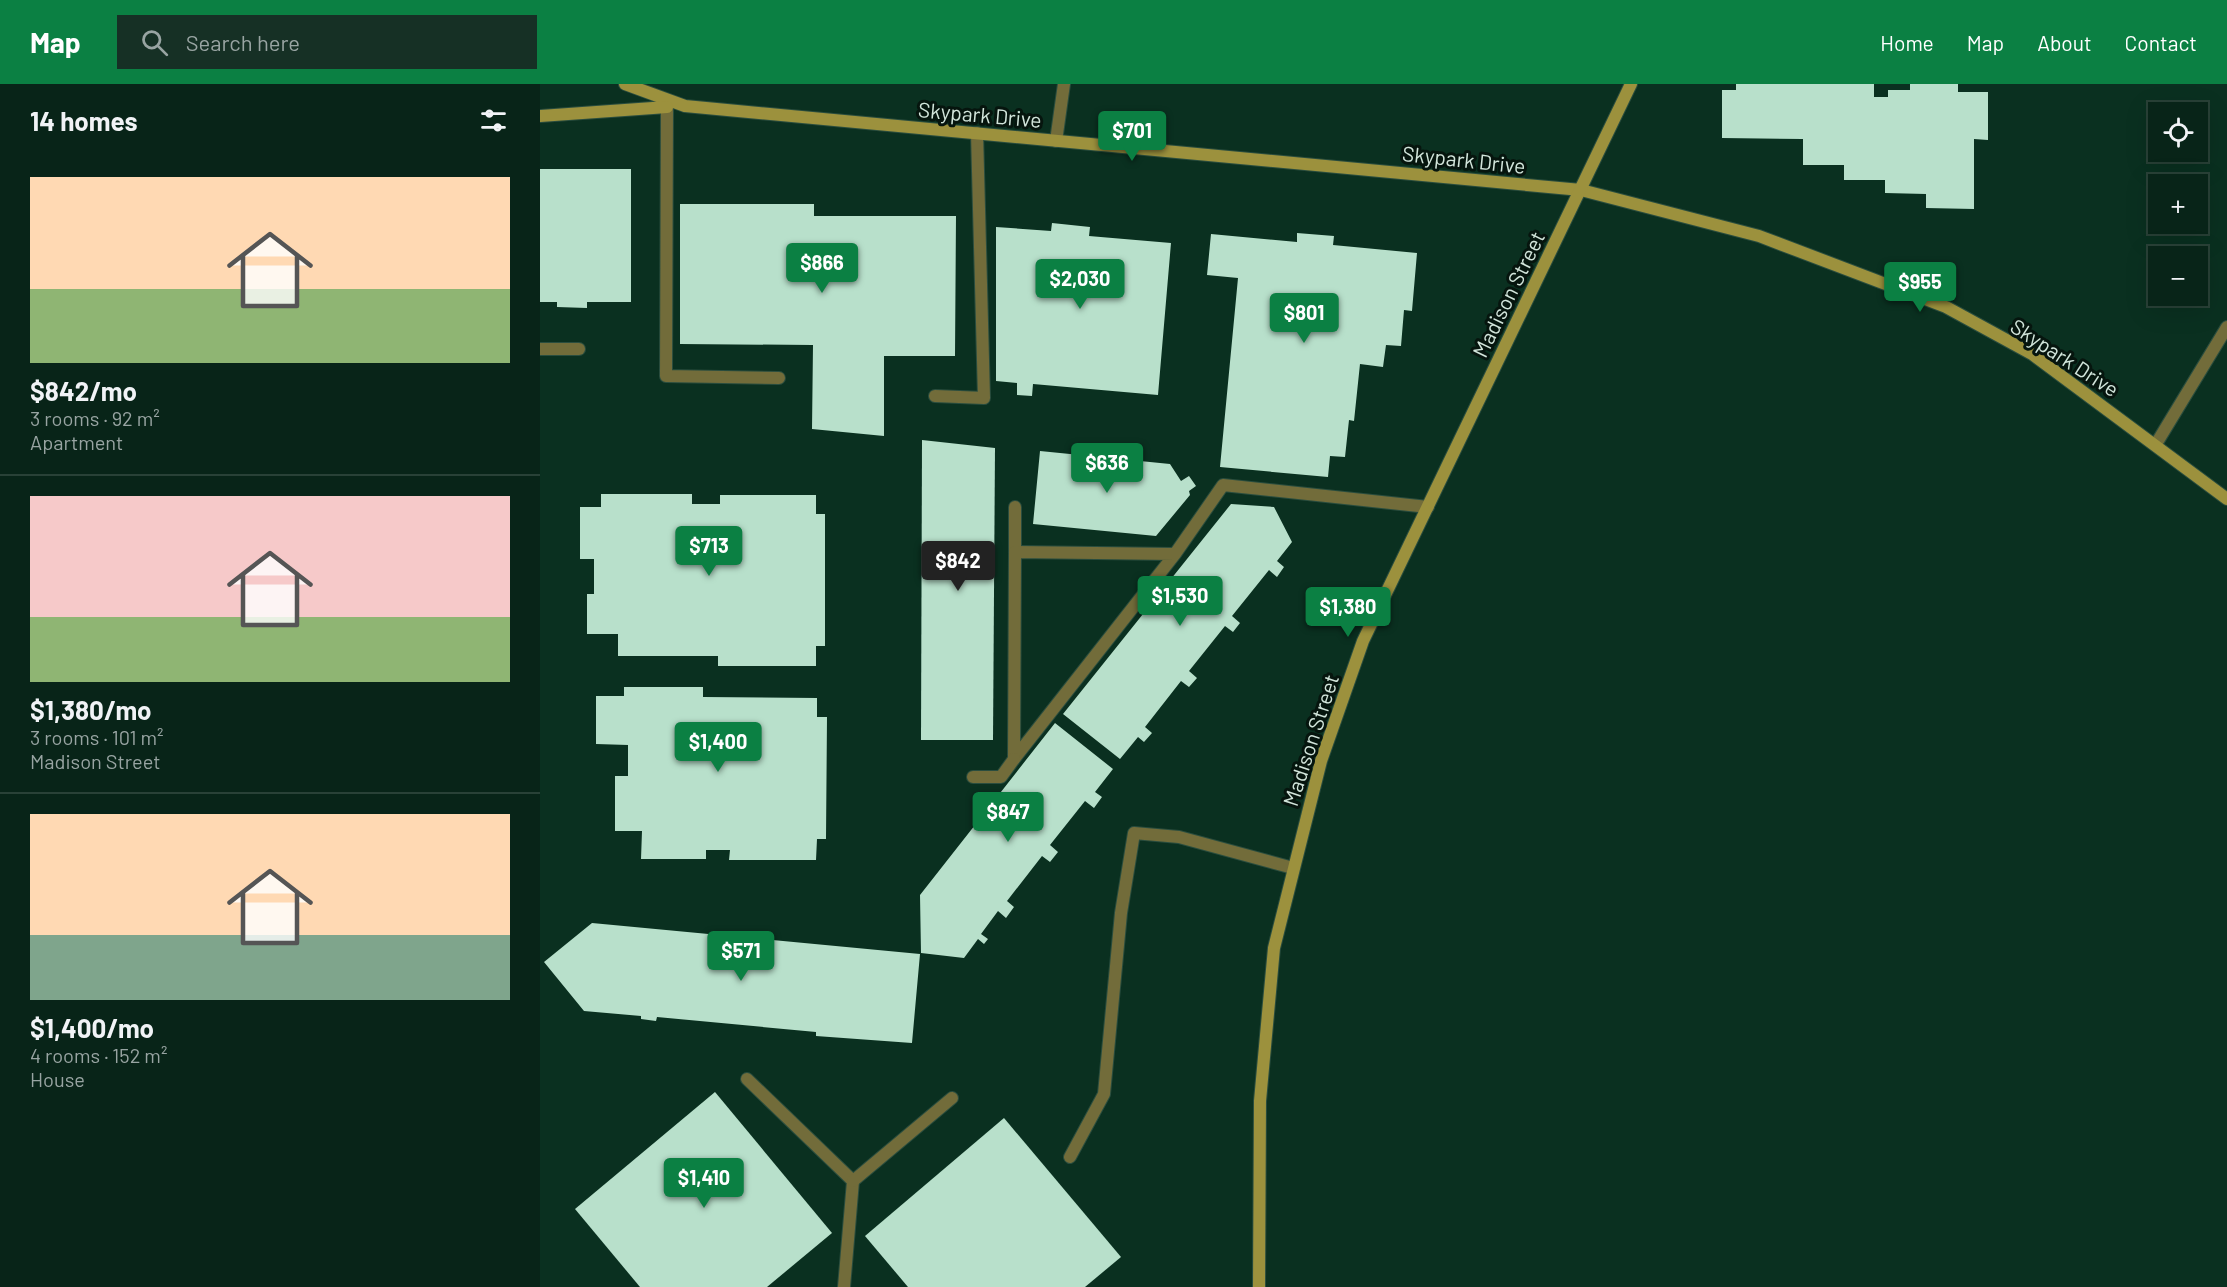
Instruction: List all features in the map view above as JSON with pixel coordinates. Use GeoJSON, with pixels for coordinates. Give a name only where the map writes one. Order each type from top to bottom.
{"type":"FeatureCollection","features":[{"type":"Feature","properties":{"kind":"main road","name":"Skypark Drive"},"geometry":{"type":"LineString","coordinates":[[626,84],[685,106],[1581,190],[1759,236],[1946,307],[2032,354],[2227,499]]}},
{"type":"Feature","properties":{"kind":"main road","name":"Madison Street"},"geometry":{"type":"LineString","coordinates":[[1259,1287],[1260,1101],[1274,948],[1321,761],[1363,641],[1631,84]]}},
{"type":"Feature","properties":{"kind":"main road"},"geometry":{"type":"LineString","coordinates":[[540,116],[667,107]]}},
{"type":"Feature","properties":{"kind":"lane"},"geometry":{"type":"LineString","coordinates":[[1056,141],[1064,84]]}},
{"type":"Feature","properties":{"kind":"lane"},"geometry":{"type":"LineString","coordinates":[[667,107],[666,376],[779,378]]}},
{"type":"Feature","properties":{"kind":"lane"},"geometry":{"type":"LineString","coordinates":[[935,396],[984,398],[977,133]]}},
{"type":"Feature","properties":{"kind":"lane"},"geometry":{"type":"LineString","coordinates":[[2156,444],[2227,327]]}},
{"type":"Feature","properties":{"kind":"lane"},"geometry":{"type":"LineString","coordinates":[[540,349],[579,349]]}},
{"type":"Feature","properties":{"kind":"lane"},"geometry":{"type":"LineString","coordinates":[[973,777],[1000,777],[1175,554],[1223,485],[1428,507]]}},
{"type":"Feature","properties":{"kind":"lane"},"geometry":{"type":"LineString","coordinates":[[1014,759],[1015,507]]}},
{"type":"Feature","properties":{"kind":"lane"},"geometry":{"type":"LineString","coordinates":[[1015,552],[1175,554]]}},
{"type":"Feature","properties":{"kind":"lane"},"geometry":{"type":"LineString","coordinates":[[1070,1157],[1104,1094],[1121,913],[1134,833],[1179,837],[1293,868]]}},
{"type":"Feature","properties":{"kind":"lane"},"geometry":{"type":"LineString","coordinates":[[747,1079],[853,1181]]}},
{"type":"Feature","properties":{"kind":"lane"},"geometry":{"type":"LineString","coordinates":[[844,1287],[853,1181],[952,1098]]}},
{"type":"Feature","properties":{"kind":"building"},"geometry":{"type":"Polygon","coordinates":[[[1736,84],[1874,84],[1874,97],[1888,97],[1888,90],[1910,90],[1910,84],[1958,84],[1958,92],[1988,92],[1988,140],[1974,139],[1974,209],[1926,208],[1926,194],[1885,193],[1885,180],[1844,180],[1844,165],[1803,165],[1803,139],[1722,138],[1722,90],[1736,90],[1736,84]]]}},
{"type":"Feature","properties":{"kind":"building"},"geometry":{"type":"Polygon","coordinates":[[[540,169],[631,169],[631,302],[587,302],[587,308],[557,307],[557,302],[540,302],[540,169]]]}},
{"type":"Feature","properties":{"kind":"building"},"geometry":{"type":"Polygon","coordinates":[[[680,204],[814,204],[814,216],[956,216],[955,356],[884,356],[884,436],[812,429],[813,345],[680,344],[680,204]]]}},
{"type":"Feature","properties":{"kind":"building"},"geometry":{"type":"Polygon","coordinates":[[[1052,223],[1090,227],[1089,236],[1171,243],[1158,395],[1033,384],[1032,396],[1017,395],[1017,383],[996,381],[996,227],[1051,231],[1052,223]]]}},
{"type":"Feature","properties":{"kind":"building"},"geometry":{"type":"Polygon","coordinates":[[[1297,233],[1334,236],[1333,245],[1417,253],[1412,311],[1404,310],[1401,346],[1386,345],[1383,367],[1360,364],[1354,421],[1349,420],[1345,457],[1330,456],[1328,477],[1220,467],[1238,278],[1207,275],[1211,234],[1297,242],[1297,233]]]}},
{"type":"Feature","properties":{"kind":"building"},"geometry":{"type":"Polygon","coordinates":[[[922,440],[995,448],[993,740],[921,740],[922,440]]]}},
{"type":"Feature","properties":{"kind":"building"},"geometry":{"type":"Polygon","coordinates":[[[1040,451],[1170,464],[1181,481],[1189,476],[1196,486],[1189,491],[1190,495],[1156,536],[1033,524],[1040,451]]]}},
{"type":"Feature","properties":{"kind":"building"},"geometry":{"type":"Polygon","coordinates":[[[601,494],[692,494],[692,504],[720,504],[720,495],[816,495],[816,514],[825,514],[825,646],[816,646],[816,666],[718,666],[718,656],[618,656],[618,634],[587,634],[587,594],[594,594],[594,559],[580,559],[580,507],[601,507],[601,494]]]}},
{"type":"Feature","properties":{"kind":"building"},"geometry":{"type":"Polygon","coordinates":[[[1231,504],[1274,507],[1292,542],[1277,561],[1284,567],[1277,577],[1269,570],[1232,616],[1240,623],[1233,632],[1225,626],[1189,671],[1197,678],[1189,687],[1181,681],[1145,727],[1152,733],[1144,742],[1138,737],[1120,759],[1063,714],[1231,504]]]}},
{"type":"Feature","properties":{"kind":"building"},"geometry":{"type":"Polygon","coordinates":[[[624,687],[703,687],[703,697],[817,698],[817,717],[827,717],[826,839],[817,839],[816,860],[729,860],[730,850],[706,850],[706,859],[641,859],[642,831],[615,831],[615,776],[628,776],[628,745],[596,744],[596,696],[624,696],[624,687]]]}},
{"type":"Feature","properties":{"kind":"building"},"geometry":{"type":"Polygon","coordinates":[[[1055,723],[1113,769],[1095,792],[1102,797],[1094,808],[1085,801],[1050,845],[1058,852],[1050,862],[1042,856],[1007,901],[1014,907],[1006,918],[998,911],[981,934],[988,939],[984,944],[978,939],[964,958],[921,953],[920,895],[1055,723]]]}},
{"type":"Feature","properties":{"kind":"building"},"geometry":{"type":"Polygon","coordinates":[[[592,923],[920,954],[912,1043],[816,1036],[816,1032],[657,1017],[656,1021],[641,1019],[641,1016],[584,1011],[544,962],[592,923]]]}},
{"type":"Feature","properties":{"kind":"building"},"geometry":{"type":"Polygon","coordinates":[[[715,1092],[832,1233],[767,1287],[640,1287],[575,1209],[715,1092]]]}},
{"type":"Feature","properties":{"kind":"building"},"geometry":{"type":"Polygon","coordinates":[[[1004,1118],[1121,1257],[1085,1287],[908,1287],[865,1236],[1004,1118]]]}}]}
